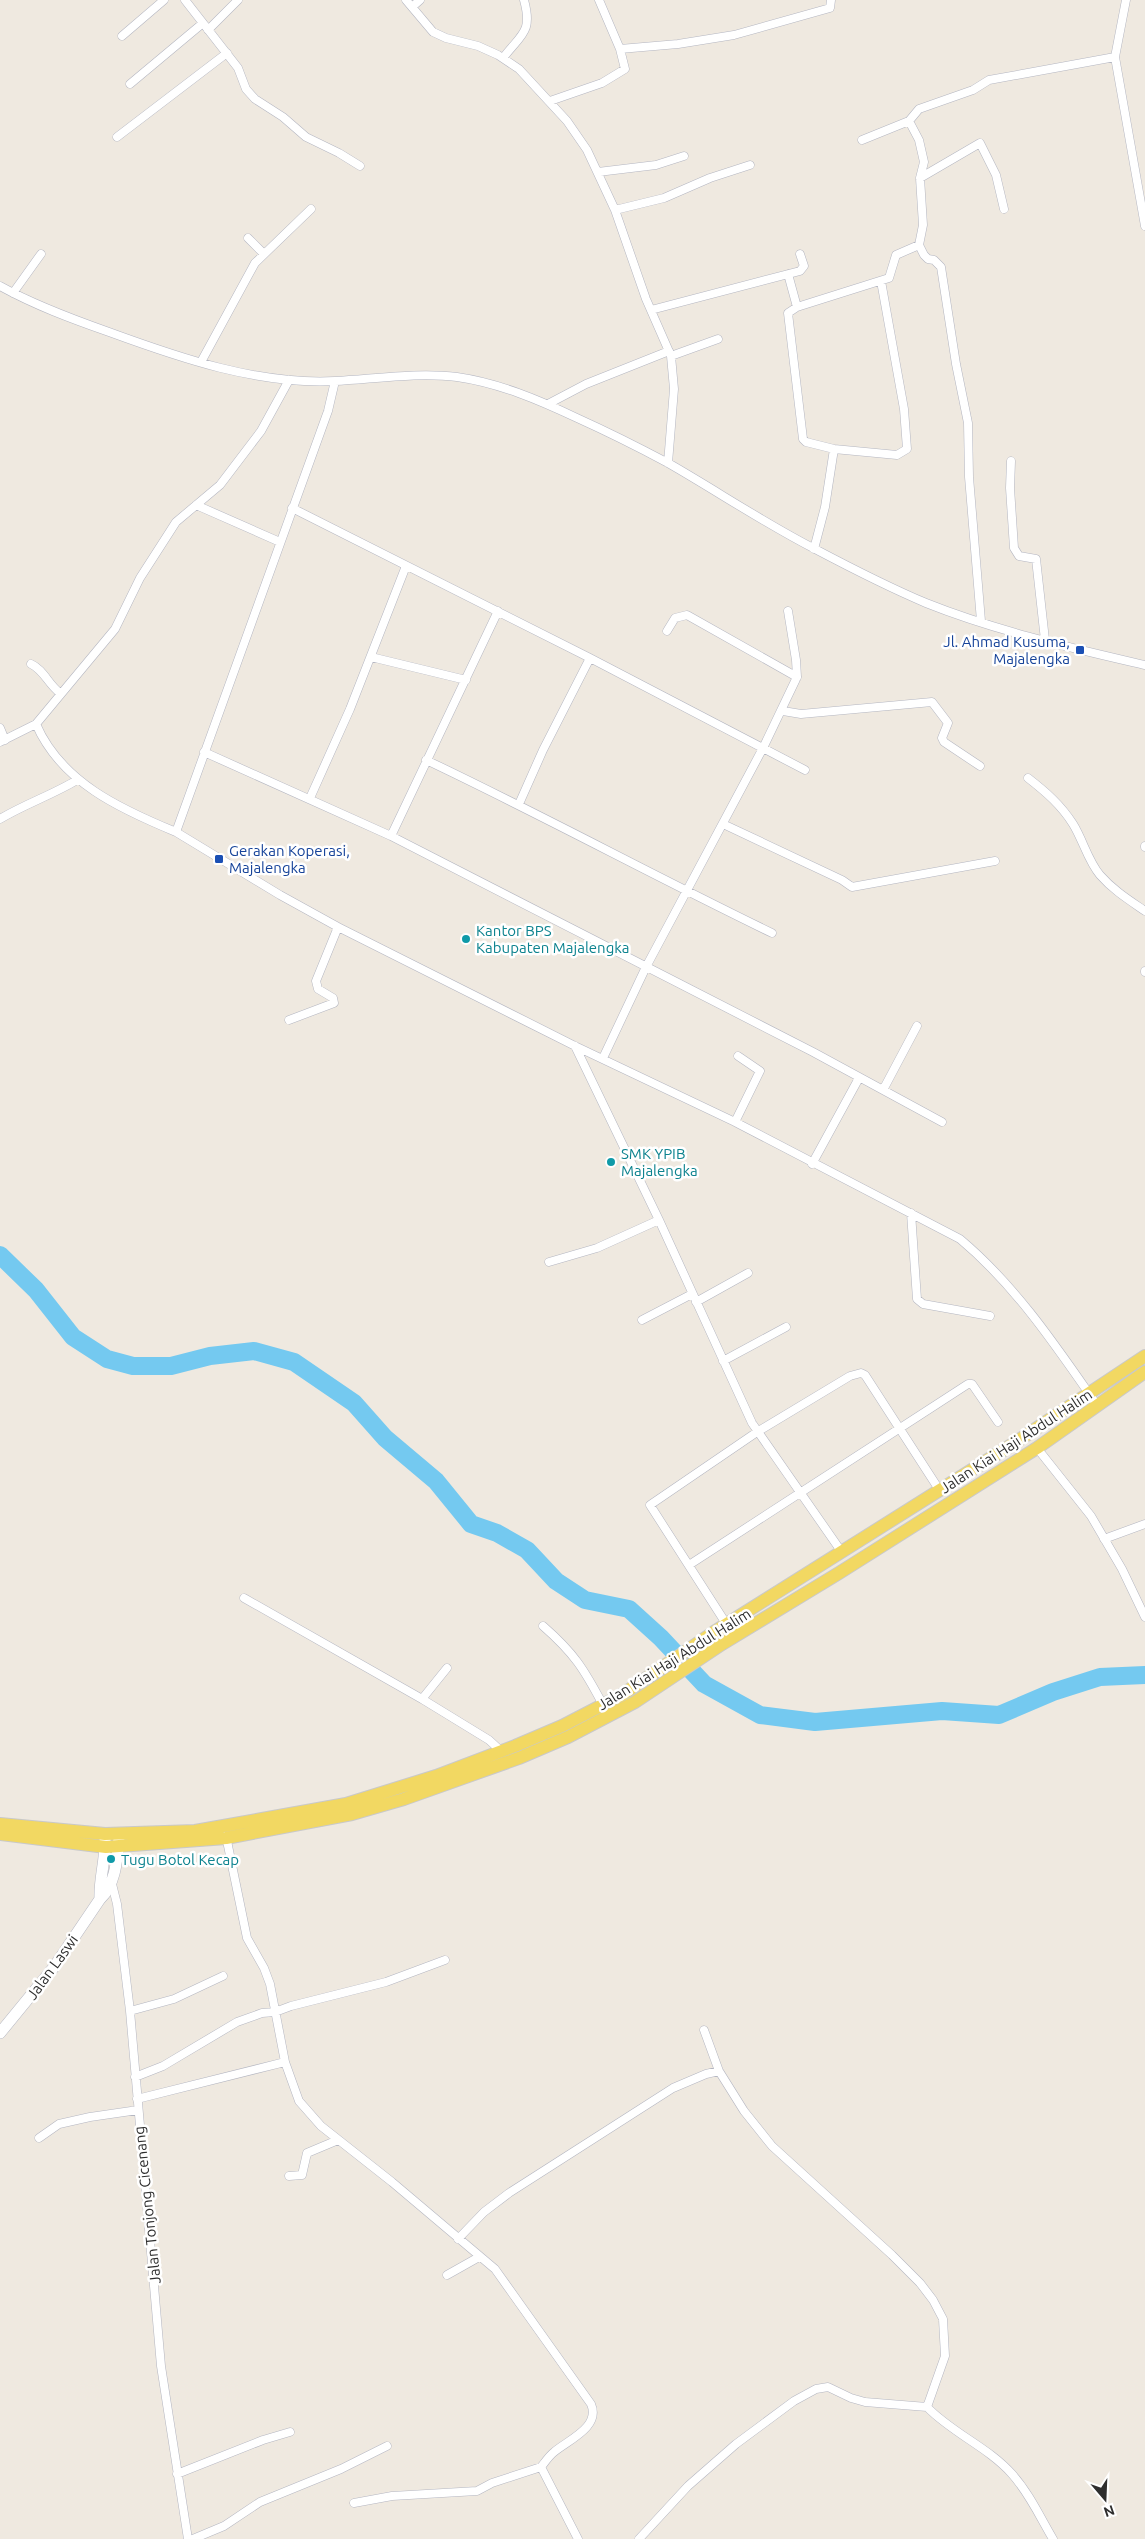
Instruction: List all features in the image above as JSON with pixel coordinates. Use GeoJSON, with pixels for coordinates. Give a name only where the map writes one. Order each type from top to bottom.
{"type":"FeatureCollection","features":[{"type":"Feature","properties":{"kind":"main road","name":"Jalan Kiai Haji Abdul Halim"},"geometry":{"type":"LineString","coordinates":[[225,1832],[346,1804],[436,1776],[562,1726],[603,1705],[650,1677],[714,1632],[841,1551],[940,1491],[1145,1356]]}},
{"type":"Feature","properties":{"kind":"main road","name":"Jalan Kiai Haji Abdul Halim"},"geometry":{"type":"LineString","coordinates":[[0,1834],[112,1840],[196,1831],[225,1832],[352,1814],[404,1799],[519,1758],[568,1737],[660,1686],[722,1644],[839,1573],[1037,1448],[1145,1372]]}},
{"type":"Feature","properties":{"kind":"main road","name":"Jalan Kiai Haji Abdul Halim"},"geometry":{"type":"LineString","coordinates":[[0,1824],[112,1840]]}},
{"type":"Feature","properties":{"kind":"main road","name":"Jalan Laswi"},"geometry":{"type":"LineString","coordinates":[[0,2033],[54,1967],[100,1899],[99,1887],[107,1878],[112,1840]]}},
{"type":"Feature","properties":{"kind":"street"},"geometry":{"type":"LineString","coordinates":[[122,36],[164,0]]}},
{"type":"Feature","properties":{"kind":"street"},"geometry":{"type":"LineString","coordinates":[[185,0],[227,53],[242,76],[246,89],[255,99],[283,117],[306,137],[339,153],[360,166]]}},
{"type":"Feature","properties":{"kind":"street"},"geometry":{"type":"LineString","coordinates":[[130,84],[206,27],[238,0]]}},
{"type":"Feature","properties":{"kind":"street"},"geometry":{"type":"LineString","coordinates":[[406,0],[433,32],[446,38],[478,46],[503,58],[519,69],[550,101],[581,139],[615,210],[651,310],[670,353],[674,389],[668,463]]}},
{"type":"Feature","properties":{"kind":"street"},"geometry":{"type":"LineString","coordinates":[[412,7],[420,0]]}},
{"type":"Feature","properties":{"kind":"street"},"geometry":{"type":"LineString","coordinates":[[503,58],[525,32],[526,11],[524,0]]}},
{"type":"Feature","properties":{"kind":"street"},"geometry":{"type":"LineString","coordinates":[[550,101],[580,92],[623,72],[625,66],[620,49],[599,0]]}},
{"type":"Feature","properties":{"kind":"street"},"geometry":{"type":"LineString","coordinates":[[620,49],[678,44],[734,35],[830,8],[831,0]]}},
{"type":"Feature","properties":{"kind":"street"},"geometry":{"type":"LineString","coordinates":[[1126,0],[1115,57],[1145,226]]}},
{"type":"Feature","properties":{"kind":"street"},"geometry":{"type":"LineString","coordinates":[[117,138],[227,53]]}},
{"type":"Feature","properties":{"kind":"street"},"geometry":{"type":"LineString","coordinates":[[862,140],[908,121],[919,109],[973,90],[989,80],[1115,57]]}},
{"type":"Feature","properties":{"kind":"street"},"geometry":{"type":"LineString","coordinates":[[908,121],[919,140],[924,162],[920,178],[923,225],[920,245],[924,255],[928,259],[934,260],[941,267],[956,364],[968,423],[969,477],[981,622]]}},
{"type":"Feature","properties":{"kind":"street"},"geometry":{"type":"LineString","coordinates":[[920,178],[980,143],[996,175],[1004,209]]}},
{"type":"Feature","properties":{"kind":"street"},"geometry":{"type":"LineString","coordinates":[[598,172],[656,164],[684,156]]}},
{"type":"Feature","properties":{"kind":"street"},"geometry":{"type":"LineString","coordinates":[[615,210],[664,198],[710,178],[750,165]]}},
{"type":"Feature","properties":{"kind":"street"},"geometry":{"type":"LineString","coordinates":[[201,362],[250,271],[264,254],[311,209]]}},
{"type":"Feature","properties":{"kind":"street"},"geometry":{"type":"LineString","coordinates":[[248,238],[264,254]]}},
{"type":"Feature","properties":{"kind":"street"},"geometry":{"type":"LineString","coordinates":[[881,281],[904,409],[906,449],[897,454],[834,449],[806,442],[803,439],[788,316],[791,310],[881,281],[891,274],[896,255],[920,245]]}},
{"type":"Feature","properties":{"kind":"street"},"geometry":{"type":"LineString","coordinates":[[13,293],[42,254]]}},
{"type":"Feature","properties":{"kind":"street"},"geometry":{"type":"LineString","coordinates":[[651,310],[803,269],[800,254]]}},
{"type":"Feature","properties":{"kind":"street"},"geometry":{"type":"LineString","coordinates":[[788,274],[797,307]]}},
{"type":"Feature","properties":{"kind":"street"},"geometry":{"type":"LineString","coordinates":[[0,286],[63,316],[147,346],[237,371],[289,380],[335,381],[401,377],[455,377],[490,384],[548,404],[668,463],[749,514],[814,549],[926,603],[981,622],[1145,665]]}},
{"type":"Feature","properties":{"kind":"street"},"geometry":{"type":"LineString","coordinates":[[548,404],[586,384],[670,353],[718,339]]}},
{"type":"Feature","properties":{"kind":"street"},"geometry":{"type":"LineString","coordinates":[[0,728],[2,741],[36,724],[60,693],[104,646],[115,629],[140,578],[176,522],[220,485],[256,438],[289,380]]}},
{"type":"Feature","properties":{"kind":"street"},"geometry":{"type":"LineString","coordinates":[[176,832],[328,411],[335,381]]}},
{"type":"Feature","properties":{"kind":"street"},"geometry":{"type":"LineString","coordinates":[[814,549],[825,507],[834,449]]}},
{"type":"Feature","properties":{"kind":"street"},"geometry":{"type":"LineString","coordinates":[[1010,461],[1014,548],[1019,556],[1036,559],[1045,640]]}},
{"type":"Feature","properties":{"kind":"street"},"geometry":{"type":"LineString","coordinates":[[196,505],[280,542]]}},
{"type":"Feature","properties":{"kind":"street"},"geometry":{"type":"LineString","coordinates":[[292,508],[498,611],[805,770]]}},
{"type":"Feature","properties":{"kind":"street"},"geometry":{"type":"LineString","coordinates":[[310,798],[350,709],[406,566]]}},
{"type":"Feature","properties":{"kind":"street"},"geometry":{"type":"LineString","coordinates":[[391,836],[498,611]]}},
{"type":"Feature","properties":{"kind":"street"},"geometry":{"type":"LineString","coordinates":[[603,1058],[646,968],[782,711],[796,678],[796,660],[788,611]]}},
{"type":"Feature","properties":{"kind":"street"},"geometry":{"type":"LineString","coordinates":[[666,631],[675,618],[687,615],[796,678]]}},
{"type":"Feature","properties":{"kind":"street"},"geometry":{"type":"LineString","coordinates":[[370,657],[466,680]]}},
{"type":"Feature","properties":{"kind":"street"},"geometry":{"type":"LineString","coordinates":[[519,804],[543,750],[590,658]]}},
{"type":"Feature","properties":{"kind":"street"},"geometry":{"type":"LineString","coordinates":[[31,664],[39,667],[50,686],[60,693]]}},
{"type":"Feature","properties":{"kind":"street"},"geometry":{"type":"LineString","coordinates":[[782,711],[801,714],[932,702],[948,723],[942,738],[944,742],[980,766]]}},
{"type":"Feature","properties":{"kind":"street"},"geometry":{"type":"LineString","coordinates":[[36,724],[51,751],[77,780],[138,816],[176,832],[280,896],[575,1046],[735,1122],[812,1164],[960,1239],[987,1262],[1010,1286],[1097,1405]]}},
{"type":"Feature","properties":{"kind":"street"},"geometry":{"type":"LineString","coordinates":[[204,752],[391,836],[942,1122]]}},
{"type":"Feature","properties":{"kind":"street"},"geometry":{"type":"LineString","coordinates":[[426,760],[519,804],[687,892],[772,933]]}},
{"type":"Feature","properties":{"kind":"street"},"geometry":{"type":"LineString","coordinates":[[1028,778],[1050,795],[1074,825],[1099,874],[1115,890],[1145,911]]}},
{"type":"Feature","properties":{"kind":"street"},"geometry":{"type":"LineString","coordinates":[[0,819],[21,806],[62,790],[77,780]]}},
{"type":"Feature","properties":{"kind":"street"},"geometry":{"type":"LineString","coordinates":[[723,824],[842,880],[852,888],[995,861]]}},
{"type":"Feature","properties":{"kind":"street"},"geometry":{"type":"LineString","coordinates":[[289,1020],[334,1003],[332,998],[318,989],[316,981],[338,927]]}},
{"type":"Feature","properties":{"kind":"street"},"geometry":{"type":"LineString","coordinates":[[883,1090],[916,1026]]}},
{"type":"Feature","properties":{"kind":"street"},"geometry":{"type":"LineString","coordinates":[[575,1046],[659,1220],[757,1432],[801,1491],[841,1551]]}},
{"type":"Feature","properties":{"kind":"street"},"geometry":{"type":"LineString","coordinates":[[735,1122],[760,1071],[738,1056]]}},
{"type":"Feature","properties":{"kind":"street"},"geometry":{"type":"LineString","coordinates":[[812,1164],[859,1078]]}},
{"type":"Feature","properties":{"kind":"street"},"geometry":{"type":"LineString","coordinates":[[911,1213],[917,1299],[923,1304],[990,1316]]}},
{"type":"Feature","properties":{"kind":"street"},"geometry":{"type":"LineString","coordinates":[[549,1262],[598,1248],[659,1220]]}},
{"type":"Feature","properties":{"kind":"street"},"geometry":{"type":"LineString","coordinates":[[696,1302],[748,1273]]}},
{"type":"Feature","properties":{"kind":"street"},"geometry":{"type":"LineString","coordinates":[[642,1320],[692,1294]]}},
{"type":"Feature","properties":{"kind":"street"},"geometry":{"type":"LineString","coordinates":[[723,1361],[786,1327]]}},
{"type":"Feature","properties":{"kind":"street"},"geometry":{"type":"LineString","coordinates":[[727,1625],[650,1504],[684,1484],[757,1432],[856,1373],[865,1375],[940,1491]]}},
{"type":"Feature","properties":{"kind":"street"},"geometry":{"type":"LineString","coordinates":[[689,1565],[964,1386],[972,1384],[998,1422]]}},
{"type":"Feature","properties":{"kind":"street"},"geometry":{"type":"LineString","coordinates":[[1037,1448],[1091,1516],[1122,1569],[1145,1617]]}},
{"type":"Feature","properties":{"kind":"street"},"geometry":{"type":"LineString","coordinates":[[1104,1539],[1141,1525]]}},
{"type":"Feature","properties":{"kind":"street"},"geometry":{"type":"LineString","coordinates":[[244,1598],[422,1700],[489,1740],[501,1751]]}},
{"type":"Feature","properties":{"kind":"street"},"geometry":{"type":"LineString","coordinates":[[543,1626],[569,1649],[580,1663],[603,1705]]}},
{"type":"Feature","properties":{"kind":"street"},"geometry":{"type":"LineString","coordinates":[[422,1700],[447,1668]]}},
{"type":"Feature","properties":{"kind":"street"},"geometry":{"type":"LineString","coordinates":[[225,1832],[247,1938],[264,1968],[285,2062],[299,2101],[321,2126],[392,2182],[495,2269],[504,2279],[594,2410],[592,2419],[581,2434],[552,2454],[541,2467],[492,2483],[477,2491],[392,2496],[354,2503]]}},
{"type":"Feature","properties":{"kind":"street","name":"Jalan Tonjong Cicenang"},"geometry":{"type":"LineString","coordinates":[[107,1878],[120,1924],[130,2011],[161,2366],[188,2539]]}},
{"type":"Feature","properties":{"kind":"street"},"geometry":{"type":"LineString","coordinates":[[135,2077],[163,2066],[237,2022],[262,2013],[275,2012],[291,2006],[386,1982],[445,1960]]}},
{"type":"Feature","properties":{"kind":"street"},"geometry":{"type":"LineString","coordinates":[[130,2011],[174,1999],[223,1976]]}},
{"type":"Feature","properties":{"kind":"street"},"geometry":{"type":"LineString","coordinates":[[704,2030],[718,2068],[744,2111],[772,2146],[892,2255],[920,2283],[933,2300],[943,2319],[945,2356],[927,2408]]}},
{"type":"Feature","properties":{"kind":"street"},"geometry":{"type":"LineString","coordinates":[[137,2099],[285,2062]]}},
{"type":"Feature","properties":{"kind":"street"},"geometry":{"type":"LineString","coordinates":[[458,2239],[484,2212],[509,2193],[673,2088],[718,2068]]}},
{"type":"Feature","properties":{"kind":"street"},"geometry":{"type":"LineString","coordinates":[[39,2138],[59,2124],[138,2110]]}},
{"type":"Feature","properties":{"kind":"street"},"geometry":{"type":"LineString","coordinates":[[289,2176],[302,2175],[307,2153],[338,2140]]}},
{"type":"Feature","properties":{"kind":"street"},"geometry":{"type":"LineString","coordinates":[[447,2275],[479,2257]]}},
{"type":"Feature","properties":{"kind":"street"},"geometry":{"type":"LineString","coordinates":[[639,2539],[688,2486],[736,2444],[794,2401],[816,2390],[828,2388],[865,2402],[927,2408],[1012,2474],[1034,2504],[1053,2539]]}},
{"type":"Feature","properties":{"kind":"street"},"geometry":{"type":"LineString","coordinates":[[177,2474],[263,2440],[290,2432]]}},
{"type":"Feature","properties":{"kind":"street"},"geometry":{"type":"LineString","coordinates":[[193,2539],[224,2526],[260,2502],[340,2469],[386,2446]]}},
{"type":"Feature","properties":{"kind":"street"},"geometry":{"type":"LineString","coordinates":[[541,2467],[578,2539]]}},
{"type":"Feature","properties":{"kind":"waterway"},"geometry":{"type":"LineString","coordinates":[[0,1255],[36,1290],[73,1337],[107,1359],[133,1366],[171,1366],[210,1356],[254,1351],[294,1362],[354,1403],[385,1438],[436,1481],[471,1524],[497,1533],[527,1550],[556,1581],[585,1600],[629,1609],[661,1638],[704,1684],[760,1715],[815,1722],[942,1711],[999,1715],[1053,1692],[1100,1677],[1145,1675]]}},
{"type":"Feature","properties":{"kind":"place","name":"Jl. Ahmad Kusuma, Majalengka"},"geometry":{"type":"Point","coordinates":[1080,650]}},
{"type":"Feature","properties":{"kind":"place","name":"Gerakan Koperasi, Majalengka"},"geometry":{"type":"Point","coordinates":[219,859]}},
{"type":"Feature","properties":{"kind":"place","name":"Kantor BPS Kabupaten Majalengka"},"geometry":{"type":"Point","coordinates":[466,939]}},
{"type":"Feature","properties":{"kind":"place","name":"SMK YPIB Majalengka"},"geometry":{"type":"Point","coordinates":[611,1162]}},
{"type":"Feature","properties":{"kind":"place","name":"Tugu Botol Kecap"},"geometry":{"type":"Point","coordinates":[111,1859]}}]}
